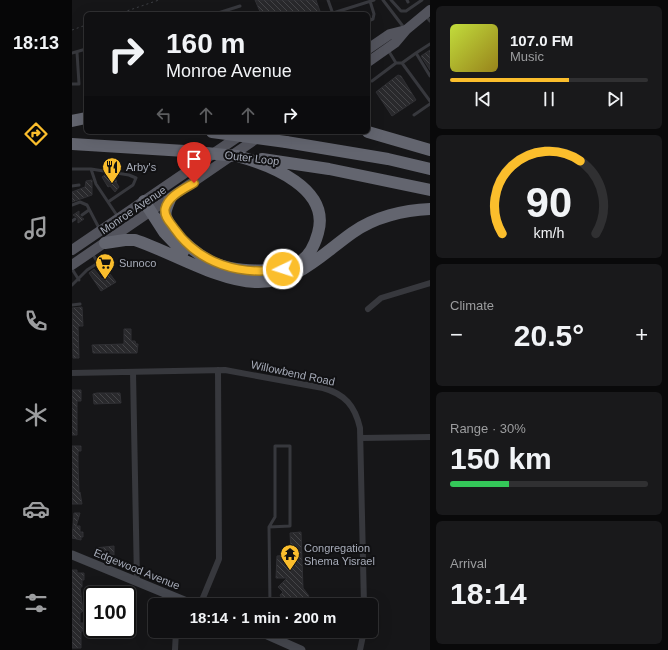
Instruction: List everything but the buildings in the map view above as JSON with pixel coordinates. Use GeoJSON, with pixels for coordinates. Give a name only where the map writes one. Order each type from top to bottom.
{"type":"FeatureCollection","features":[{"type":"Feature","properties":{"kind":"highway"},"geometry":{"type":"LineString","coordinates":[[72,121],[84,118]]}},
{"type":"Feature","properties":{"kind":"highway"},"geometry":{"type":"LineString","coordinates":[[72,121],[84,122]]}},
{"type":"Feature","properties":{"kind":"highway"},"geometry":{"type":"LineString","coordinates":[[370,133],[430,150]]}},
{"type":"Feature","properties":{"kind":"highway","name":"Outer Loop"},"geometry":{"type":"LineString","coordinates":[[227,134],[388,159],[430,169]]}},
{"type":"Feature","properties":{"kind":"highway","name":"Outer Loop"},"geometry":{"type":"LineString","coordinates":[[72,144],[237,156],[344,172],[430,190]]}},
{"type":"Feature","properties":{"kind":"highway"},"geometry":{"type":"LineString","coordinates":[[170,199],[165,209],[166,217],[182,240],[207,260],[221,265],[254,270],[274,270],[292,266],[307,256],[316,239],[320,228],[316,207],[304,189],[294,180],[259,160]]}},
{"type":"Feature","properties":{"kind":"highway"},"geometry":{"type":"LineString","coordinates":[[144,201],[164,232],[182,251],[201,267]]}},
{"type":"Feature","properties":{"kind":"highway"},"geometry":{"type":"LineString","coordinates":[[105,243],[135,240],[201,267],[243,281],[264,282],[285,279],[306,269],[353,232],[377,220],[403,212],[430,209]]}},
{"type":"Feature","properties":{"kind":"main road"},"geometry":{"type":"LineString","coordinates":[[370,61],[396,43],[406,30],[428,15]]}},
{"type":"Feature","properties":{"kind":"main road"},"geometry":{"type":"LineString","coordinates":[[370,49],[390,34],[406,30]]}},
{"type":"Feature","properties":{"kind":"main road","name":"Monroe Avenue"},"geometry":{"type":"LineString","coordinates":[[72,250],[241,134]]}},
{"type":"Feature","properties":{"kind":"main road","name":"Monroe Avenue"},"geometry":{"type":"LineString","coordinates":[[72,265],[263,134]]}},
{"type":"Feature","properties":{"kind":"street"},"geometry":{"type":"LineString","coordinates":[[368,309],[381,298],[430,283]]}},
{"type":"Feature","properties":{"kind":"street"},"geometry":{"type":"LineString","coordinates":[[203,598],[220,559],[218,370]]}},
{"type":"Feature","properties":{"kind":"street","name":"Willowbend Road"},"geometry":{"type":"LineString","coordinates":[[72,373],[218,370],[238,372],[334,391],[344,397],[353,408],[359,421],[361,438],[364,598]]}},
{"type":"Feature","properties":{"kind":"street"},"geometry":{"type":"LineString","coordinates":[[133,372],[137,582]]}},
{"type":"Feature","properties":{"kind":"street"},"geometry":{"type":"LineString","coordinates":[[361,438],[430,437]]}},
{"type":"Feature","properties":{"kind":"street","name":"Edgewood Avenue"},"geometry":{"type":"LineString","coordinates":[[72,555],[175,598]]}},
{"type":"Feature","properties":{"kind":"street"},"geometry":{"type":"LineString","coordinates":[[174,650],[175,638]]}},
{"type":"Feature","properties":{"kind":"street"},"geometry":{"type":"LineString","coordinates":[[278,638],[301,650]]}},
{"type":"Feature","properties":{"kind":"street"},"geometry":{"type":"LineString","coordinates":[[360,650],[363,638]]}},
{"type":"Feature","properties":{"kind":"lane"},"geometry":{"type":"LineString","coordinates":[[328,0],[332,12]]}},
{"type":"Feature","properties":{"kind":"lane"},"geometry":{"type":"LineString","coordinates":[[382,0],[406,30]]}},
{"type":"Feature","properties":{"kind":"lane"},"geometry":{"type":"LineString","coordinates":[[391,0],[401,11],[406,11],[422,0]]}},
{"type":"Feature","properties":{"kind":"lane"},"geometry":{"type":"LineString","coordinates":[[339,12],[372,1],[374,14],[373,19],[370,20]]}},
{"type":"Feature","properties":{"kind":"lane"},"geometry":{"type":"LineString","coordinates":[[221,12],[240,6]]}},
{"type":"Feature","properties":{"kind":"lane"},"geometry":{"type":"LineString","coordinates":[[372,81],[396,63],[402,63],[430,44]]}},
{"type":"Feature","properties":{"kind":"lane"},"geometry":{"type":"LineString","coordinates":[[387,49],[396,63]]}},
{"type":"Feature","properties":{"kind":"lane"},"geometry":{"type":"LineString","coordinates":[[72,53],[84,50]]}},
{"type":"Feature","properties":{"kind":"lane"},"geometry":{"type":"LineString","coordinates":[[72,84],[79,84],[78,52]]}},
{"type":"Feature","properties":{"kind":"lane"},"geometry":{"type":"LineString","coordinates":[[416,53],[430,76]]}},
{"type":"Feature","properties":{"kind":"lane"},"geometry":{"type":"LineString","coordinates":[[402,63],[430,103],[414,115]]}},
{"type":"Feature","properties":{"kind":"lane"},"geometry":{"type":"LineString","coordinates":[[72,169],[91,169],[134,176],[136,178],[136,182],[108,202]]}},
{"type":"Feature","properties":{"kind":"lane"},"geometry":{"type":"LineString","coordinates":[[91,169],[96,184],[119,219]]}},
{"type":"Feature","properties":{"kind":"lane"},"geometry":{"type":"LineString","coordinates":[[72,186],[79,185]]}},
{"type":"Feature","properties":{"kind":"lane"},"geometry":{"type":"LineString","coordinates":[[72,205],[83,203],[90,210],[100,231]]}},
{"type":"Feature","properties":{"kind":"lane"},"geometry":{"type":"LineString","coordinates":[[82,215],[90,210]]}},
{"type":"Feature","properties":{"kind":"lane"},"geometry":{"type":"LineString","coordinates":[[72,285],[79,280],[87,270],[98,263],[91,252]]}},
{"type":"Feature","properties":{"kind":"lane"},"geometry":{"type":"LineString","coordinates":[[72,269],[79,280]]}},
{"type":"Feature","properties":{"kind":"lane"},"geometry":{"type":"LineString","coordinates":[[72,306],[80,304]]}},
{"type":"Feature","properties":{"kind":"lane"},"geometry":{"type":"LineString","coordinates":[[269,526],[290,526],[290,446],[275,446],[275,517],[269,526],[270,598]]}},
{"type":"Feature","properties":{"kind":"path"},"geometry":{"type":"LineString","coordinates":[[124,12],[159,0]]}},
{"type":"Feature","properties":{"kind":"path"},"geometry":{"type":"LineString","coordinates":[[72,30],[84,26]]}},
{"type":"Feature","properties":{"kind":"place","name":"Arby's"},"geometry":{"type":"Point","coordinates":[112,184]}},
{"type":"Feature","properties":{"kind":"place","name":"Sunoco"},"geometry":{"type":"Point","coordinates":[105,280]}},
{"type":"Feature","properties":{"kind":"place","name":"Congregation Shema Yisrael"},"geometry":{"type":"Point","coordinates":[290,571]}},
{"type":"Feature","properties":{"kind":"route"},"geometry":{"type":"LineString","coordinates":[[194,183],[170,199],[165,209],[166,217],[182,240],[203,258],[221,265],[246,269],[283,269]]}}]}
